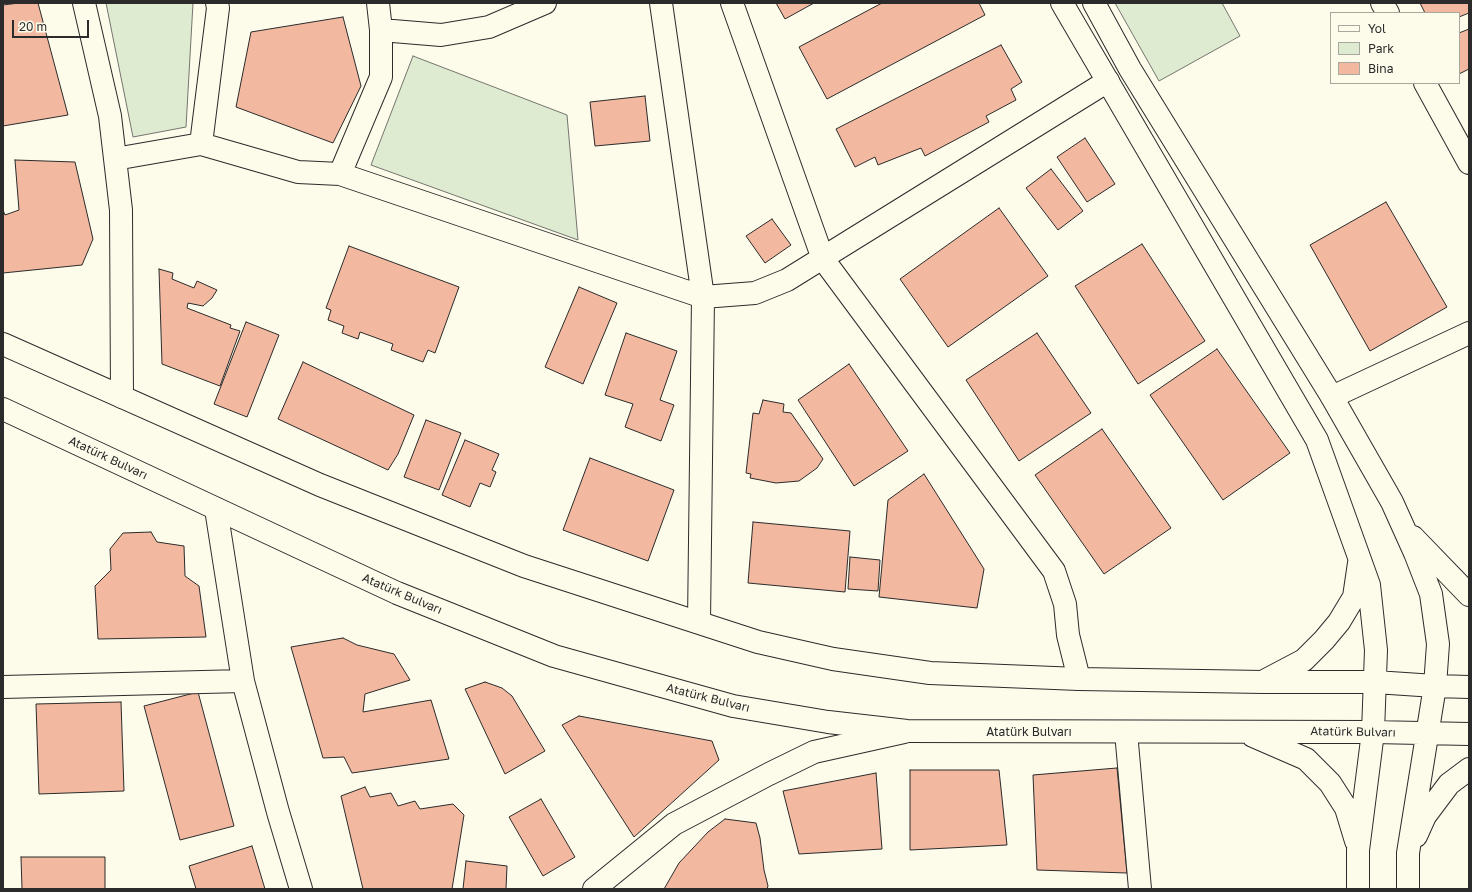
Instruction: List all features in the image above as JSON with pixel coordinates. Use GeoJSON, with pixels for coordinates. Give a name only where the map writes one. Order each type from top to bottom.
{"type":"FeatureCollection","features":[{"type":"Feature","properties":{"kind":"main road"},"geometry":{"type":"LineString","coordinates":[[84,3],[110,116],[120,210],[122,397]]}},
{"type":"Feature","properties":{"kind":"main road"},"geometry":{"type":"LineString","coordinates":[[201,144],[218,8],[217,3]]}},
{"type":"Feature","properties":{"kind":"main road"},"geometry":{"type":"LineString","coordinates":[[340,174],[381,77],[382,30],[378,3]]}},
{"type":"Feature","properties":{"kind":"main road"},"geometry":{"type":"LineString","coordinates":[[382,30],[441,35],[489,27],[545,3]]}},
{"type":"Feature","properties":{"kind":"main road"},"geometry":{"type":"LineString","coordinates":[[661,3],[703,297],[699,622]]}},
{"type":"Feature","properties":{"kind":"main road"},"geometry":{"type":"LineString","coordinates":[[732,3],[823,259],[1054,571],[1066,604],[1068,635],[1079,679]]}},
{"type":"Feature","properties":{"kind":"main road"},"geometry":{"type":"LineString","coordinates":[[1062,3],[1317,440],[1369,585],[1375,629],[1375,682],[1373,732],[1358,850],[1358,889]]}},
{"type":"Feature","properties":{"kind":"main road"},"geometry":{"type":"LineString","coordinates":[[1094,3],[1130,69],[1332,397],[1392,502],[1404,527],[1431,594],[1438,644],[1435,686],[1408,853],[1408,889]]}},
{"type":"Feature","properties":{"kind":"main road"},"geometry":{"type":"LineString","coordinates":[[1382,3],[1387,12]]}},
{"type":"Feature","properties":{"kind":"main road"},"geometry":{"type":"LineString","coordinates":[[115,159],[201,144],[298,172],[340,174],[703,297],[755,293],[787,280],[823,259],[1108,81]]}},
{"type":"Feature","properties":{"kind":"main road"},"geometry":{"type":"LineString","coordinates":[[1427,84],[1469,164]]}},
{"type":"Feature","properties":{"kind":"main road"},"geometry":{"type":"LineString","coordinates":[[1332,397],[1469,333]]}},
{"type":"Feature","properties":{"kind":"main road"},"geometry":{"type":"LineString","coordinates":[[3,344],[320,485],[524,566],[758,642],[833,659],[930,673],[1079,679],[1375,682],[1469,687]]}},
{"type":"Feature","properties":{"kind":"main road","name":"Atatürk Bulvarı"},"geometry":{"type":"LineString","coordinates":[[3,409],[397,593],[554,656],[733,706],[828,722],[907,731],[1373,732],[1469,734]]}},
{"type":"Feature","properties":{"kind":"main road"},"geometry":{"type":"LineString","coordinates":[[216,509],[243,681],[278,812],[301,889]]}},
{"type":"Feature","properties":{"kind":"main road"},"geometry":{"type":"LineString","coordinates":[[1404,527],[1469,595]]}},
{"type":"Feature","properties":{"kind":"main road"},"geometry":{"type":"LineString","coordinates":[[1264,682],[1304,660],[1339,622],[1354,597],[1360,560]]}},
{"type":"Feature","properties":{"kind":"main road"},"geometry":{"type":"LineString","coordinates":[[3,688],[243,681]]}},
{"type":"Feature","properties":{"kind":"main road"},"geometry":{"type":"LineString","coordinates":[[594,889],[674,824],[814,752],[907,731]]}},
{"type":"Feature","properties":{"kind":"main road"},"geometry":{"type":"LineString","coordinates":[[1126,732],[1140,889]]}},
{"type":"Feature","properties":{"kind":"main road"},"geometry":{"type":"LineString","coordinates":[[1243,732],[1306,759],[1330,783],[1346,808],[1358,850]]}},
{"type":"Feature","properties":{"kind":"main road"},"geometry":{"type":"LineString","coordinates":[[1408,853],[1425,816],[1449,784],[1469,769]]}},
{"type":"Feature","properties":{"kind":"green space"},"geometry":{"type":"Polygon","coordinates":[[[106,3],[193,3],[186,127],[133,137],[106,3]]]}},
{"type":"Feature","properties":{"kind":"green space"},"geometry":{"type":"Polygon","coordinates":[[[1115,3],[1222,3],[1240,36],[1159,81],[1115,3]]]}},
{"type":"Feature","properties":{"kind":"green space"},"geometry":{"type":"Polygon","coordinates":[[[413,56],[567,115],[578,240],[371,165],[413,56]]]}},
{"type":"Feature","properties":{"kind":"building"},"geometry":{"type":"Polygon","coordinates":[[[38,3],[68,115],[3,126],[3,5],[38,3]]]}},
{"type":"Feature","properties":{"kind":"building"},"geometry":{"type":"Polygon","coordinates":[[[776,3],[814,3],[785,19],[776,3]]]}},
{"type":"Feature","properties":{"kind":"building"},"geometry":{"type":"Polygon","coordinates":[[[882,3],[979,3],[985,15],[827,99],[799,47],[882,3]]]}},
{"type":"Feature","properties":{"kind":"building"},"geometry":{"type":"Polygon","coordinates":[[[1420,3],[1469,3],[1469,13],[1460,17],[1460,12],[1424,12],[1420,3]]]}},
{"type":"Feature","properties":{"kind":"building"},"geometry":{"type":"Polygon","coordinates":[[[343,17],[361,86],[333,143],[236,107],[251,32],[343,17]]]}},
{"type":"Feature","properties":{"kind":"building"},"geometry":{"type":"Polygon","coordinates":[[[1469,29],[1469,69],[1460,74],[1460,33],[1469,29]]]}},
{"type":"Feature","properties":{"kind":"building"},"geometry":{"type":"Polygon","coordinates":[[[1001,45],[1022,82],[1011,89],[1016,100],[986,116],[989,122],[925,156],[921,148],[878,165],[875,157],[855,167],[836,129],[1001,45]]]}},
{"type":"Feature","properties":{"kind":"building"},"geometry":{"type":"Polygon","coordinates":[[[645,96],[650,141],[595,146],[590,102],[645,96]]]}},
{"type":"Feature","properties":{"kind":"building"},"geometry":{"type":"Polygon","coordinates":[[[1085,138],[1115,184],[1087,202],[1057,157],[1085,138]]]}},
{"type":"Feature","properties":{"kind":"building"},"geometry":{"type":"Polygon","coordinates":[[[15,160],[75,162],[93,239],[82,265],[3,273],[3,210],[5,215],[19,210],[15,160]]]}},
{"type":"Feature","properties":{"kind":"building"},"geometry":{"type":"Polygon","coordinates":[[[1051,169],[1083,211],[1058,230],[1026,188],[1051,169]]]}},
{"type":"Feature","properties":{"kind":"building"},"geometry":{"type":"Polygon","coordinates":[[[1386,202],[1447,307],[1370,351],[1310,245],[1386,202]]]}},
{"type":"Feature","properties":{"kind":"building"},"geometry":{"type":"Polygon","coordinates":[[[999,208],[1048,276],[948,347],[900,279],[999,208]]]}},
{"type":"Feature","properties":{"kind":"building"},"geometry":{"type":"Polygon","coordinates":[[[772,219],[791,245],[765,263],[746,236],[772,219]]]}},
{"type":"Feature","properties":{"kind":"building"},"geometry":{"type":"Polygon","coordinates":[[[1142,244],[1205,341],[1138,384],[1075,286],[1142,244]]]}},
{"type":"Feature","properties":{"kind":"building"},"geometry":{"type":"Polygon","coordinates":[[[349,246],[459,287],[435,353],[428,350],[423,362],[391,350],[393,344],[360,332],[358,339],[342,333],[344,326],[328,320],[331,310],[326,308],[349,246]]]}},
{"type":"Feature","properties":{"kind":"building"},"geometry":{"type":"Polygon","coordinates":[[[159,269],[173,273],[172,279],[194,288],[197,281],[217,290],[212,298],[203,306],[188,303],[187,308],[231,325],[230,328],[240,331],[220,386],[162,364],[159,269]]]}},
{"type":"Feature","properties":{"kind":"building"},"geometry":{"type":"Polygon","coordinates":[[[579,287],[617,303],[583,384],[545,367],[579,287]]]}},
{"type":"Feature","properties":{"kind":"building"},"geometry":{"type":"Polygon","coordinates":[[[246,322],[279,335],[247,417],[214,404],[246,322]]]}},
{"type":"Feature","properties":{"kind":"building"},"geometry":{"type":"Polygon","coordinates":[[[626,333],[677,351],[660,400],[674,405],[661,441],[625,427],[633,404],[605,395],[626,333]]]}},
{"type":"Feature","properties":{"kind":"building"},"geometry":{"type":"Polygon","coordinates":[[[1037,333],[1091,413],[1019,461],[966,380],[1037,333]]]}},
{"type":"Feature","properties":{"kind":"building"},"geometry":{"type":"Polygon","coordinates":[[[1217,349],[1290,453],[1223,500],[1150,395],[1217,349]]]}},
{"type":"Feature","properties":{"kind":"building"},"geometry":{"type":"Polygon","coordinates":[[[303,362],[414,415],[398,454],[388,470],[278,419],[303,362]]]}},
{"type":"Feature","properties":{"kind":"building"},"geometry":{"type":"Polygon","coordinates":[[[849,364],[908,451],[854,486],[798,400],[849,364]]]}},
{"type":"Feature","properties":{"kind":"building"},"geometry":{"type":"Polygon","coordinates":[[[763,400],[784,404],[783,412],[791,413],[823,459],[817,468],[799,481],[776,483],[750,478],[751,474],[746,473],[753,413],[759,414],[763,400]]]}},
{"type":"Feature","properties":{"kind":"building"},"geometry":{"type":"Polygon","coordinates":[[[426,420],[461,433],[439,490],[404,477],[426,420]]]}},
{"type":"Feature","properties":{"kind":"building"},"geometry":{"type":"Polygon","coordinates":[[[1102,429],[1171,528],[1104,574],[1035,475],[1102,429]]]}},
{"type":"Feature","properties":{"kind":"building"},"geometry":{"type":"Polygon","coordinates":[[[465,440],[499,454],[492,470],[496,472],[490,487],[480,483],[470,507],[442,495],[465,440]]]}},
{"type":"Feature","properties":{"kind":"building"},"geometry":{"type":"Polygon","coordinates":[[[590,458],[674,490],[648,561],[563,530],[590,458]]]}},
{"type":"Feature","properties":{"kind":"building"},"geometry":{"type":"Polygon","coordinates":[[[924,474],[984,569],[977,608],[879,597],[888,500],[924,474]]]}},
{"type":"Feature","properties":{"kind":"building"},"geometry":{"type":"Polygon","coordinates":[[[753,522],[850,531],[845,592],[748,583],[753,522]]]}},
{"type":"Feature","properties":{"kind":"building"},"geometry":{"type":"Polygon","coordinates":[[[151,532],[157,542],[184,546],[185,576],[199,586],[206,637],[98,639],[95,586],[111,570],[110,549],[123,533],[151,532]]]}},
{"type":"Feature","properties":{"kind":"building"},"geometry":{"type":"Polygon","coordinates":[[[850,557],[880,560],[878,591],[848,589],[850,557]]]}},
{"type":"Feature","properties":{"kind":"building"},"geometry":{"type":"Polygon","coordinates":[[[343,638],[357,645],[394,654],[410,680],[365,694],[363,712],[431,700],[449,759],[352,773],[344,757],[323,758],[291,647],[343,638]]]}},
{"type":"Feature","properties":{"kind":"building"},"geometry":{"type":"Polygon","coordinates":[[[485,682],[502,688],[512,696],[545,751],[505,774],[465,689],[485,682]]]}},
{"type":"Feature","properties":{"kind":"building"},"geometry":{"type":"Polygon","coordinates":[[[198,692],[234,826],[180,840],[144,706],[198,692]]]}},
{"type":"Feature","properties":{"kind":"building"},"geometry":{"type":"Polygon","coordinates":[[[121,702],[124,791],[39,794],[36,704],[121,702]]]}},
{"type":"Feature","properties":{"kind":"building"},"geometry":{"type":"Polygon","coordinates":[[[579,716],[712,741],[719,760],[634,837],[562,725],[579,716]]]}},
{"type":"Feature","properties":{"kind":"building"},"geometry":{"type":"Polygon","coordinates":[[[1117,768],[1127,873],[1037,870],[1033,775],[1117,768]]]}},
{"type":"Feature","properties":{"kind":"building"},"geometry":{"type":"Polygon","coordinates":[[[910,770],[999,770],[1007,845],[910,850],[910,770]]]}},
{"type":"Feature","properties":{"kind":"building"},"geometry":{"type":"Polygon","coordinates":[[[876,773],[882,849],[799,854],[783,791],[876,773]]]}},
{"type":"Feature","properties":{"kind":"building"},"geometry":{"type":"Polygon","coordinates":[[[365,787],[370,797],[391,793],[398,806],[415,801],[420,809],[453,804],[464,815],[452,889],[363,889],[341,796],[365,787]]]}},
{"type":"Feature","properties":{"kind":"building"},"geometry":{"type":"Polygon","coordinates":[[[541,799],[575,857],[543,876],[509,817],[541,799]]]}},
{"type":"Feature","properties":{"kind":"building"},"geometry":{"type":"Polygon","coordinates":[[[725,819],[756,823],[768,886],[767,889],[664,889],[679,863],[708,832],[725,819]]]}},
{"type":"Feature","properties":{"kind":"building"},"geometry":{"type":"Polygon","coordinates":[[[252,846],[265,889],[196,889],[189,866],[252,846]]]}},
{"type":"Feature","properties":{"kind":"building"},"geometry":{"type":"Polygon","coordinates":[[[21,857],[105,857],[105,889],[22,889],[21,857]]]}},
{"type":"Feature","properties":{"kind":"building"},"geometry":{"type":"Polygon","coordinates":[[[466,861],[507,866],[506,889],[463,889],[466,861]]]}}]}
